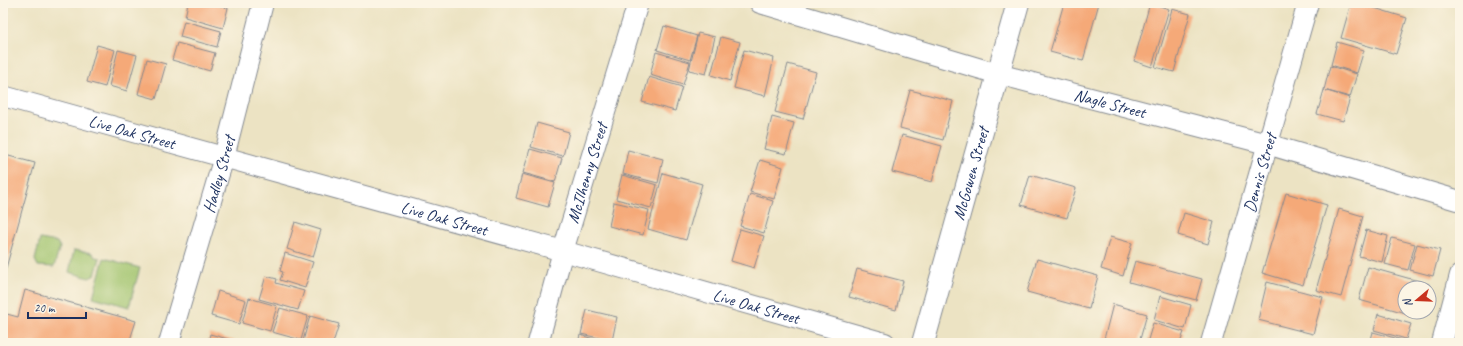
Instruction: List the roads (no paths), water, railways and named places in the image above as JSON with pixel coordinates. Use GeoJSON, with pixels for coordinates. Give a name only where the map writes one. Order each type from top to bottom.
{"type":"FeatureCollection","features":[{"type":"Feature","properties":{"kind":"street","name":"Hadley Street"},"geometry":{"type":"LineString","coordinates":[[169,343],[224,157],[263,3]]}},
{"type":"Feature","properties":{"kind":"street","name":"McIlhenny Street"},"geometry":{"type":"LineString","coordinates":[[538,343],[563,252],[638,3]]}},
{"type":"Feature","properties":{"kind":"street","name":"Nagle Street"},"geometry":{"type":"LineString","coordinates":[[760,3],[998,74],[1267,144],[1460,201]]}},
{"type":"Feature","properties":{"kind":"street","name":"McGowen Street"},"geometry":{"type":"LineString","coordinates":[[923,343],[1018,3]]}},
{"type":"Feature","properties":{"kind":"street","name":"Dennis Street"},"geometry":{"type":"LineString","coordinates":[[1211,343],[1308,3]]}},
{"type":"Feature","properties":{"kind":"street","name":"Live Oak Street"},"geometry":{"type":"LineString","coordinates":[[3,96],[885,343]]}},
{"type":"Feature","properties":{"kind":"street"},"geometry":{"type":"LineString","coordinates":[[1442,343],[1460,275]]}}]}
